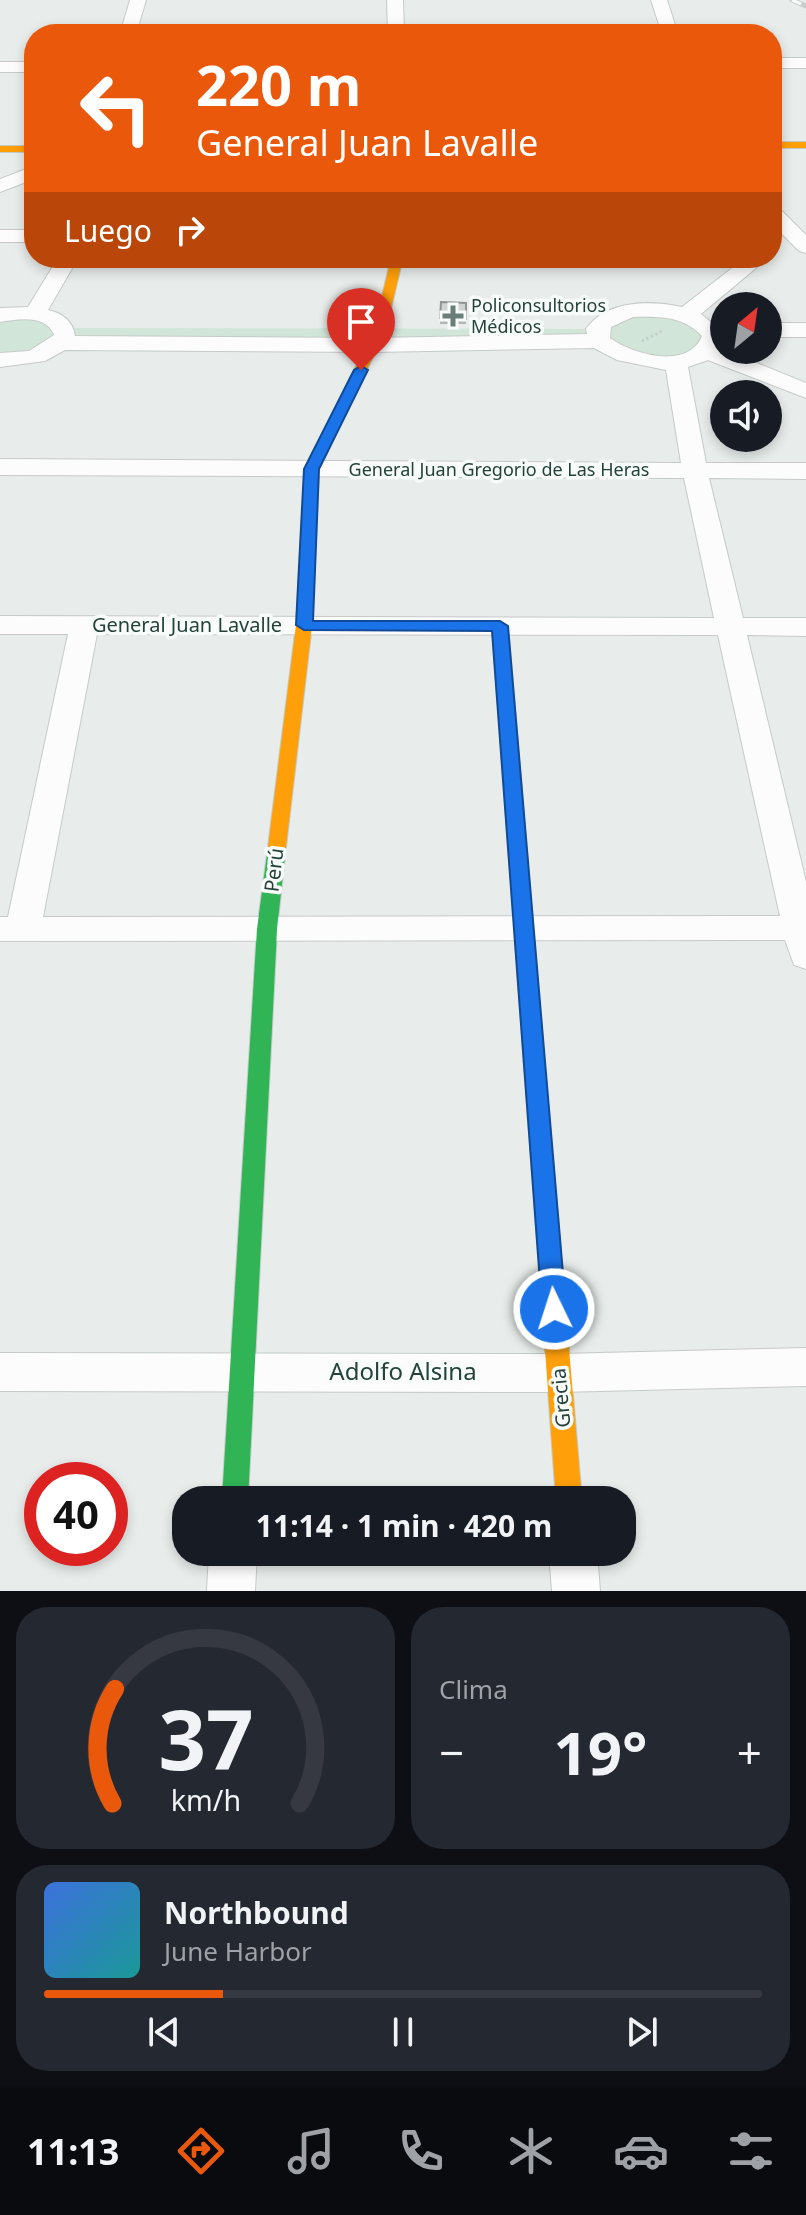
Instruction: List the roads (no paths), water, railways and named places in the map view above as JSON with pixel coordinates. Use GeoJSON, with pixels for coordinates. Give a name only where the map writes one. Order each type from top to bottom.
{"type":"FeatureCollection","features":[{"type":"Feature","properties":{"kind":"street"},"geometry":{"type":"LineString","coordinates":[[131,24],[138,0]]}},
{"type":"Feature","properties":{"kind":"street"},"geometry":{"type":"LineString","coordinates":[[395,0],[396,24]]}},
{"type":"Feature","properties":{"kind":"street"},"geometry":{"type":"LineString","coordinates":[[659,0],[667,24]]}},
{"type":"Feature","properties":{"kind":"street"},"geometry":{"type":"LineString","coordinates":[[782,63],[806,63]]}},
{"type":"Feature","properties":{"kind":"street"},"geometry":{"type":"LineString","coordinates":[[0,67],[24,67]]}},
{"type":"Feature","properties":{"kind":"street"},"geometry":{"type":"LineString","coordinates":[[782,145],[806,145]]}},
{"type":"Feature","properties":{"kind":"street"},"geometry":{"type":"LineString","coordinates":[[0,149],[24,149]]}},
{"type":"Feature","properties":{"kind":"street"},"geometry":{"type":"LineString","coordinates":[[0,186],[24,176]]}},
{"type":"Feature","properties":{"kind":"street"},"geometry":{"type":"LineString","coordinates":[[0,236],[24,236]]}},
{"type":"Feature","properties":{"kind":"street"},"geometry":{"type":"LineString","coordinates":[[34,314],[62,268]]}},
{"type":"Feature","properties":{"kind":"street","name":"Perú"},"geometry":{"type":"LineString","coordinates":[[236,1486],[267,929],[304,625],[312,469],[376,338],[394,268]]}},
{"type":"Feature","properties":{"kind":"street"},"geometry":{"type":"LineString","coordinates":[[686,315],[745,268]]}},
{"type":"Feature","properties":{"kind":"street"},"geometry":{"type":"LineString","coordinates":[[0,380],[7,360],[42,354],[62,335],[376,338],[598,335],[614,316],[629,311],[686,315],[710,334]]}},
{"type":"Feature","properties":{"kind":"street"},"geometry":{"type":"LineString","coordinates":[[0,315],[34,314],[48,317],[62,335]]}},
{"type":"Feature","properties":{"kind":"street"},"geometry":{"type":"LineString","coordinates":[[782,330],[806,330]]}},
{"type":"Feature","properties":{"kind":"street"},"geometry":{"type":"LineString","coordinates":[[598,335],[607,349],[638,361],[676,362],[710,341]]}},
{"type":"Feature","properties":{"kind":"street"},"geometry":{"type":"LineString","coordinates":[[782,341],[806,340]]}},
{"type":"Feature","properties":{"kind":"street"},"geometry":{"type":"LineString","coordinates":[[84,625],[11,929],[524,928],[804,937],[695,472],[676,362]]}},
{"type":"Feature","properties":{"kind":"street"},"geometry":{"type":"LineString","coordinates":[[760,364],[806,391]]}},
{"type":"Feature","properties":{"kind":"street","name":"General Juan Gregorio de Las Heras"},"geometry":{"type":"LineString","coordinates":[[0,467],[806,471]]}},
{"type":"Feature","properties":{"kind":"street","name":"General Juan Lavalle"},"geometry":{"type":"LineString","coordinates":[[0,625],[806,627]]}},
{"type":"Feature","properties":{"kind":"street","name":"Grecia"},"geometry":{"type":"LineString","coordinates":[[500,626],[568,1486]]}},
{"type":"Feature","properties":{"kind":"street","name":"Adolfo Alsina"},"geometry":{"type":"LineString","coordinates":[[0,1372],[559,1373],[806,1367]]}},
{"type":"Feature","properties":{"kind":"street"},"geometry":{"type":"LineString","coordinates":[[231,1591],[232,1566]]}},
{"type":"Feature","properties":{"kind":"street"},"geometry":{"type":"LineString","coordinates":[[574,1566],[576,1591]]}},
{"type":"Feature","properties":{"kind":"railway"},"geometry":{"type":"LineString","coordinates":[[792,0],[806,6]]}},
{"type":"Feature","properties":{"kind":"place","name":"Policonsultorios Médicos"},"geometry":{"type":"Point","coordinates":[453,316]}}]}
